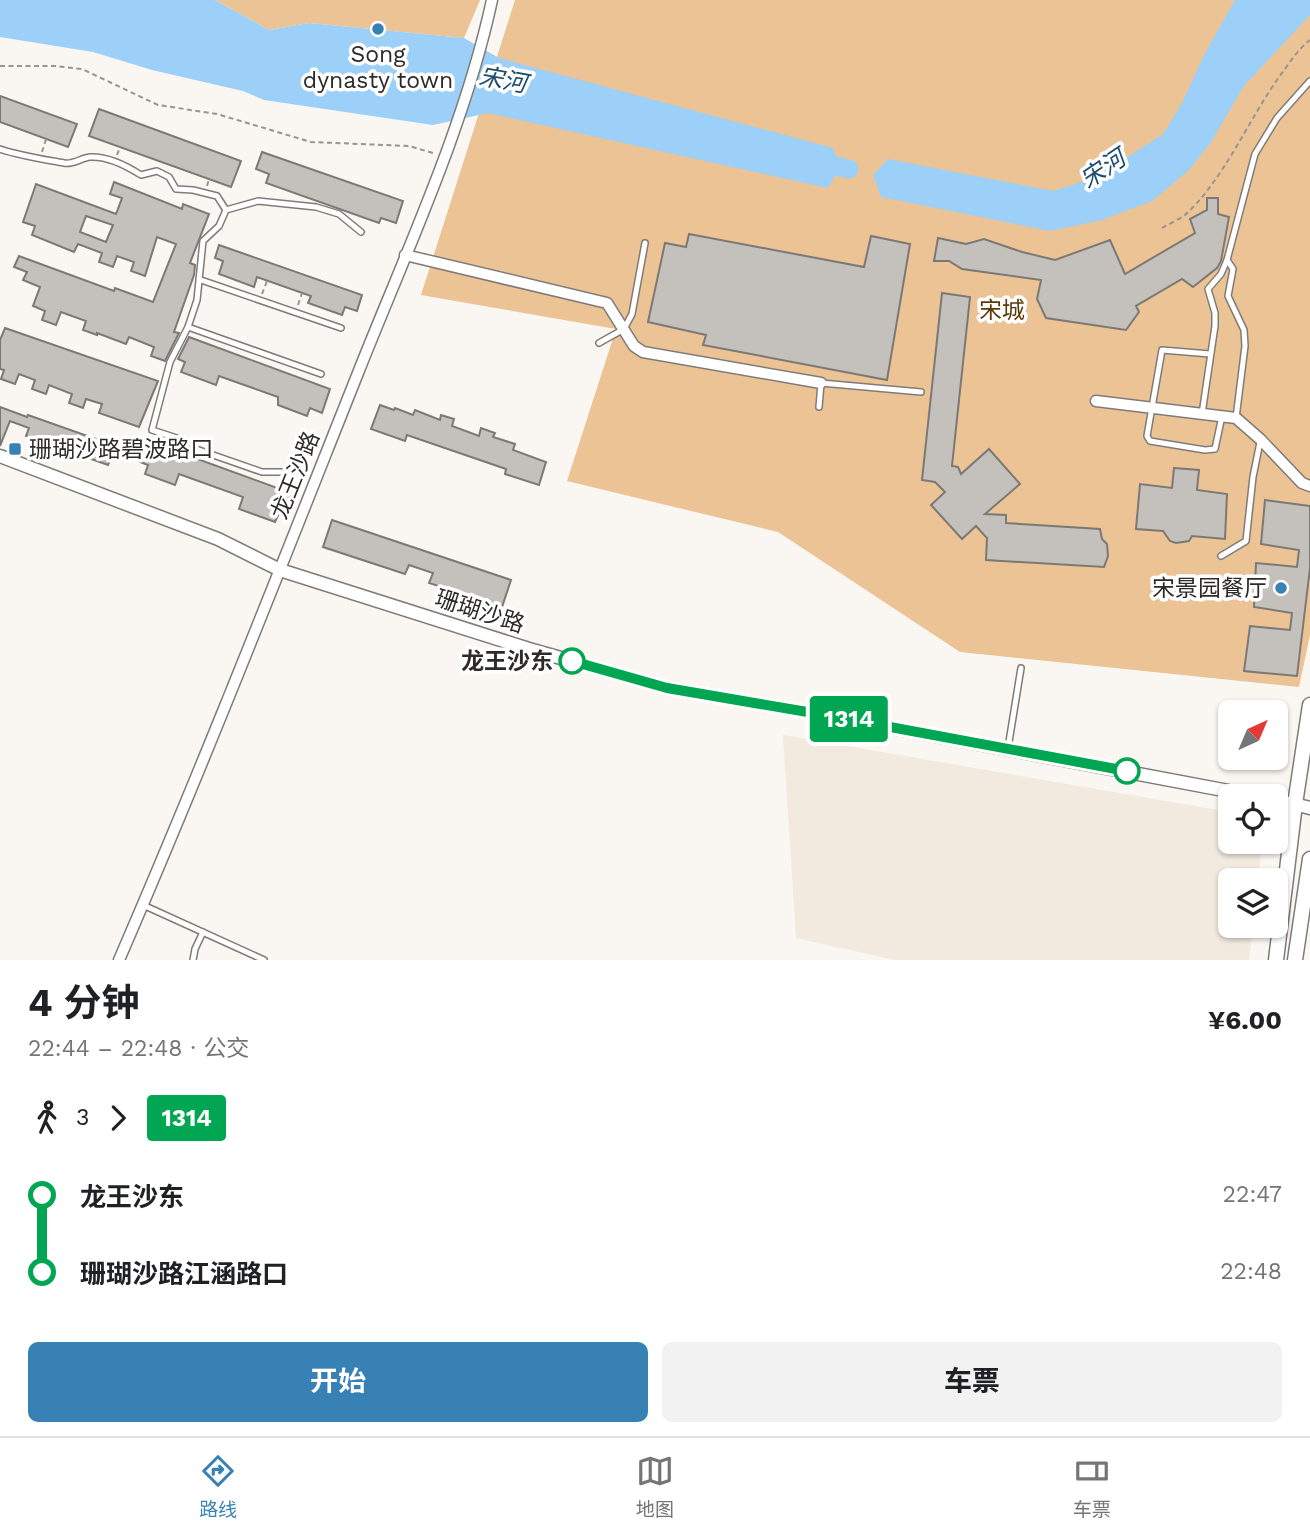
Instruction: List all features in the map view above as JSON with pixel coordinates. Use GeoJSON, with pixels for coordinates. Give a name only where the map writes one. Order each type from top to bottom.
{"type":"FeatureCollection","features":[{"type":"Feature","properties":{"kind":"main road"},"geometry":{"type":"LineString","coordinates":[[1276,960],[1310,705]]}},
{"type":"Feature","properties":{"kind":"main road"},"geometry":{"type":"LineString","coordinates":[[1295,960],[1310,859]]}},
{"type":"Feature","properties":{"kind":"street","name":"龙王沙路"},"geometry":{"type":"LineString","coordinates":[[119,960],[280,570],[445,156],[483,40],[492,0]]}},
{"type":"Feature","properties":{"kind":"street"},"geometry":{"type":"LineString","coordinates":[[405,256],[607,303],[634,346],[643,352],[821,383]]}},
{"type":"Feature","properties":{"kind":"street"},"geometry":{"type":"LineString","coordinates":[[1096,401],[1236,418],[1303,483],[1310,486]]}},
{"type":"Feature","properties":{"kind":"street","name":"珊瑚沙路"},"geometry":{"type":"LineString","coordinates":[[0,456],[218,540],[280,570],[529,649],[667,688],[1218,789]]}},
{"type":"Feature","properties":{"kind":"street"},"geometry":{"type":"LineString","coordinates":[[1288,803],[1310,808]]}},
{"type":"Feature","properties":{"kind":"lane"},"geometry":{"type":"LineString","coordinates":[[1202,414],[1215,313],[1208,289],[1221,274],[1227,260],[1255,153],[1277,118],[1310,81]]}},
{"type":"Feature","properties":{"kind":"lane"},"geometry":{"type":"LineString","coordinates":[[0,149],[66,164],[89,157],[127,166],[141,176],[157,171],[169,177],[176,189],[217,196],[226,210]]}},
{"type":"Feature","properties":{"kind":"lane"},"geometry":{"type":"LineString","coordinates":[[226,210],[258,201],[316,207],[339,214],[361,232]]}},
{"type":"Feature","properties":{"kind":"lane"},"geometry":{"type":"LineString","coordinates":[[226,210],[219,226],[203,241],[201,280],[188,327],[170,362],[152,430],[192,443],[196,449],[209,455],[219,456],[262,472],[282,472]]}},
{"type":"Feature","properties":{"kind":"lane"},"geometry":{"type":"LineString","coordinates":[[600,343],[624,329],[632,314],[645,243]]}},
{"type":"Feature","properties":{"kind":"lane"},"geometry":{"type":"LineString","coordinates":[[1227,260],[1233,269],[1228,296],[1244,330],[1245,346],[1236,418]]}},
{"type":"Feature","properties":{"kind":"lane"},"geometry":{"type":"LineString","coordinates":[[201,280],[341,328]]}},
{"type":"Feature","properties":{"kind":"lane"},"geometry":{"type":"LineString","coordinates":[[188,327],[321,374]]}},
{"type":"Feature","properties":{"kind":"lane"},"geometry":{"type":"LineString","coordinates":[[1210,354],[1162,350],[1147,436],[1150,441],[1215,449],[1222,416]]}},
{"type":"Feature","properties":{"kind":"lane"},"geometry":{"type":"LineString","coordinates":[[819,407],[821,383],[921,392]]}},
{"type":"Feature","properties":{"kind":"lane"},"geometry":{"type":"LineString","coordinates":[[1221,556],[1246,541],[1260,439]]}},
{"type":"Feature","properties":{"kind":"lane"},"geometry":{"type":"LineString","coordinates":[[1007,749],[1021,668]]}},
{"type":"Feature","properties":{"kind":"lane"},"geometry":{"type":"LineString","coordinates":[[143,905],[264,960]]}},
{"type":"Feature","properties":{"kind":"lane"},"geometry":{"type":"LineString","coordinates":[[193,960],[203,932]]}},
{"type":"Feature","properties":{"kind":"path"},"geometry":{"type":"LineString","coordinates":[[1161,229],[1184,216],[1201,198],[1266,95],[1300,48],[1310,40]]}},
{"type":"Feature","properties":{"kind":"path"},"geometry":{"type":"LineString","coordinates":[[0,66],[82,69],[158,105],[216,114],[311,142],[409,146],[445,156]]}},
{"type":"Feature","properties":{"kind":"path"},"geometry":{"type":"LineString","coordinates":[[39,159],[47,139]]}},
{"type":"Feature","properties":{"kind":"path"},"geometry":{"type":"LineString","coordinates":[[259,301],[267,281]]}},
{"type":"Feature","properties":{"kind":"path"},"geometry":{"type":"LineString","coordinates":[[296,313],[302,293]]}},
{"type":"Feature","properties":{"kind":"shaded area"},"geometry":{"type":"Polygon","coordinates":[[[783,735],[1218,810],[1218,854],[1261,854],[1259,868],[1218,868],[1218,938],[1252,938],[1249,960],[895,960],[796,938],[783,735]]]}},
{"type":"Feature","properties":{"kind":"green space"},"geometry":{"type":"Polygon","coordinates":[[[215,0],[480,0],[464,38],[309,23],[269,30],[215,0]]]}},
{"type":"Feature","properties":{"kind":"green space","name":"宋城"},"geometry":{"type":"Polygon","coordinates":[[[515,0],[1310,0],[1310,635],[1299,687],[960,652],[778,532],[567,481],[616,329],[421,295],[515,0]]]}},
{"type":"Feature","properties":{"kind":"water"},"geometry":{"type":"Polygon","coordinates":[[[0,0],[215,0],[269,30],[309,23],[464,38],[499,58],[833,148],[840,167],[828,188],[488,113],[433,125],[264,100],[243,91],[152,70],[93,52],[0,37],[0,0]]]}},
{"type":"Feature","properties":{"kind":"water"},"geometry":{"type":"Polygon","coordinates":[[[1235,0],[1310,0],[1310,15],[1243,87],[1211,142],[1189,170],[1152,201],[1102,220],[1050,231],[881,197],[873,175],[888,159],[1053,191],[1079,183],[1126,158],[1163,134],[1235,0]]]}},
{"type":"Feature","properties":{"kind":"building"},"geometry":{"type":"Polygon","coordinates":[[[0,96],[77,124],[68,147],[0,122],[0,96]]]}},
{"type":"Feature","properties":{"kind":"building"},"geometry":{"type":"Polygon","coordinates":[[[99,109],[241,161],[231,187],[89,136],[99,109]]]}},
{"type":"Feature","properties":{"kind":"building"},"geometry":{"type":"Polygon","coordinates":[[[262,152],[403,201],[396,223],[381,218],[379,223],[266,183],[269,174],[256,169],[262,152]]]}},
{"type":"Feature","properties":{"kind":"building"},"geometry":{"type":"Polygon","coordinates":[[[114,182],[182,209],[183,204],[209,214],[190,263],[195,265],[194,275],[174,332],[179,333],[165,361],[151,356],[154,347],[129,337],[126,344],[83,330],[86,321],[61,312],[56,325],[42,320],[45,311],[33,306],[40,287],[23,280],[27,272],[14,267],[19,256],[114,291],[115,288],[153,302],[176,244],[157,237],[145,276],[131,271],[134,262],[117,256],[113,267],[99,262],[102,253],[78,244],[74,252],[32,235],[35,226],[23,222],[36,184],[116,214],[122,198],[110,194],[114,182]],[[86,216],[80,232],[106,242],[113,225],[86,216]]]}},
{"type":"Feature","properties":{"kind":"building"},"geometry":{"type":"Polygon","coordinates":[[[1207,198],[1218,198],[1218,214],[1229,217],[1221,261],[1217,268],[1193,287],[1182,279],[1136,306],[1139,312],[1126,330],[1046,318],[1037,299],[1041,280],[962,269],[949,261],[934,261],[938,238],[966,244],[984,239],[1055,260],[1110,240],[1125,274],[1195,233],[1190,219],[1207,210],[1207,198]]]}},
{"type":"Feature","properties":{"kind":"building"},"geometry":{"type":"Polygon","coordinates":[[[689,234],[864,267],[871,236],[910,244],[887,380],[703,345],[706,335],[648,322],[665,243],[686,247],[689,234]]]}},
{"type":"Feature","properties":{"kind":"building"},"geometry":{"type":"Polygon","coordinates":[[[219,245],[362,295],[357,311],[345,307],[342,315],[308,303],[311,296],[257,277],[254,287],[219,274],[223,261],[215,258],[219,245]]]}},
{"type":"Feature","properties":{"kind":"building"},"geometry":{"type":"Polygon","coordinates":[[[942,293],[970,297],[952,466],[958,467],[961,474],[989,449],[1020,484],[985,514],[1006,515],[1006,523],[1100,529],[1102,539],[1107,544],[1108,556],[1104,567],[986,560],[987,538],[976,526],[962,539],[931,505],[945,492],[935,482],[922,480],[942,293]]]}},
{"type":"Feature","properties":{"kind":"building"},"geometry":{"type":"Polygon","coordinates":[[[5,328],[158,381],[139,427],[99,413],[102,404],[86,399],[83,408],[69,403],[72,394],[49,385],[46,394],[32,389],[35,380],[19,374],[15,384],[1,379],[4,370],[0,369],[0,340],[5,328]]]}},
{"type":"Feature","properties":{"kind":"building"},"geometry":{"type":"Polygon","coordinates":[[[189,337],[330,389],[322,413],[310,408],[307,416],[278,405],[278,397],[219,376],[216,385],[181,372],[185,362],[178,359],[189,337]]]}},
{"type":"Feature","properties":{"kind":"building"},"geometry":{"type":"Polygon","coordinates":[[[380,405],[413,415],[415,410],[440,420],[441,415],[454,419],[452,426],[479,436],[481,428],[495,433],[493,437],[515,444],[513,450],[546,462],[539,485],[505,474],[506,469],[407,435],[405,441],[371,429],[380,405]]]}},
{"type":"Feature","properties":{"kind":"building"},"geometry":{"type":"Polygon","coordinates":[[[0,407],[116,446],[108,465],[26,436],[29,428],[10,421],[0,446],[0,407]]]}},
{"type":"Feature","properties":{"kind":"building"},"geometry":{"type":"Polygon","coordinates":[[[148,441],[291,493],[283,514],[279,513],[275,522],[239,509],[243,497],[179,474],[175,485],[145,474],[148,465],[140,462],[148,441]]]}},
{"type":"Feature","properties":{"kind":"building"},"geometry":{"type":"Polygon","coordinates":[[[1174,468],[1199,470],[1197,490],[1227,494],[1225,539],[1192,536],[1189,541],[1176,543],[1170,541],[1163,531],[1136,529],[1140,484],[1172,488],[1174,468]]]}},
{"type":"Feature","properties":{"kind":"building","name":"宋景园餐厅"},"geometry":{"type":"Polygon","coordinates":[[[1265,500],[1310,506],[1310,568],[1297,676],[1244,671],[1250,626],[1290,630],[1292,613],[1254,607],[1256,563],[1297,567],[1299,550],[1261,544],[1265,500]]]}},
{"type":"Feature","properties":{"kind":"building"},"geometry":{"type":"Polygon","coordinates":[[[332,520],[511,580],[502,607],[429,583],[433,573],[409,565],[405,574],[323,547],[332,520]]]}},
{"type":"Feature","properties":{"kind":"waterway","name":"宋河"},"geometry":{"type":"LineString","coordinates":[[817,162],[849,169]]}},
{"type":"Feature","properties":{"kind":"bus line","name":"1314"},"geometry":{"type":"LineString","coordinates":[[572,661],[667,688],[1127,771]]}},
{"type":"Feature","properties":{"kind":"place","name":"Song dynasty town"},"geometry":{"type":"Point","coordinates":[378,29]}},
{"type":"Feature","properties":{"kind":"place","name":"珊瑚沙路碧波路口"},"geometry":{"type":"Point","coordinates":[15,449]}},
{"type":"Feature","properties":{"kind":"place","name":"宋景园餐厅"},"geometry":{"type":"Point","coordinates":[1281,588]}},
{"type":"Feature","properties":{"kind":"place","name":"龙王沙东"},"geometry":{"type":"Point","coordinates":[572,661]}}]}
